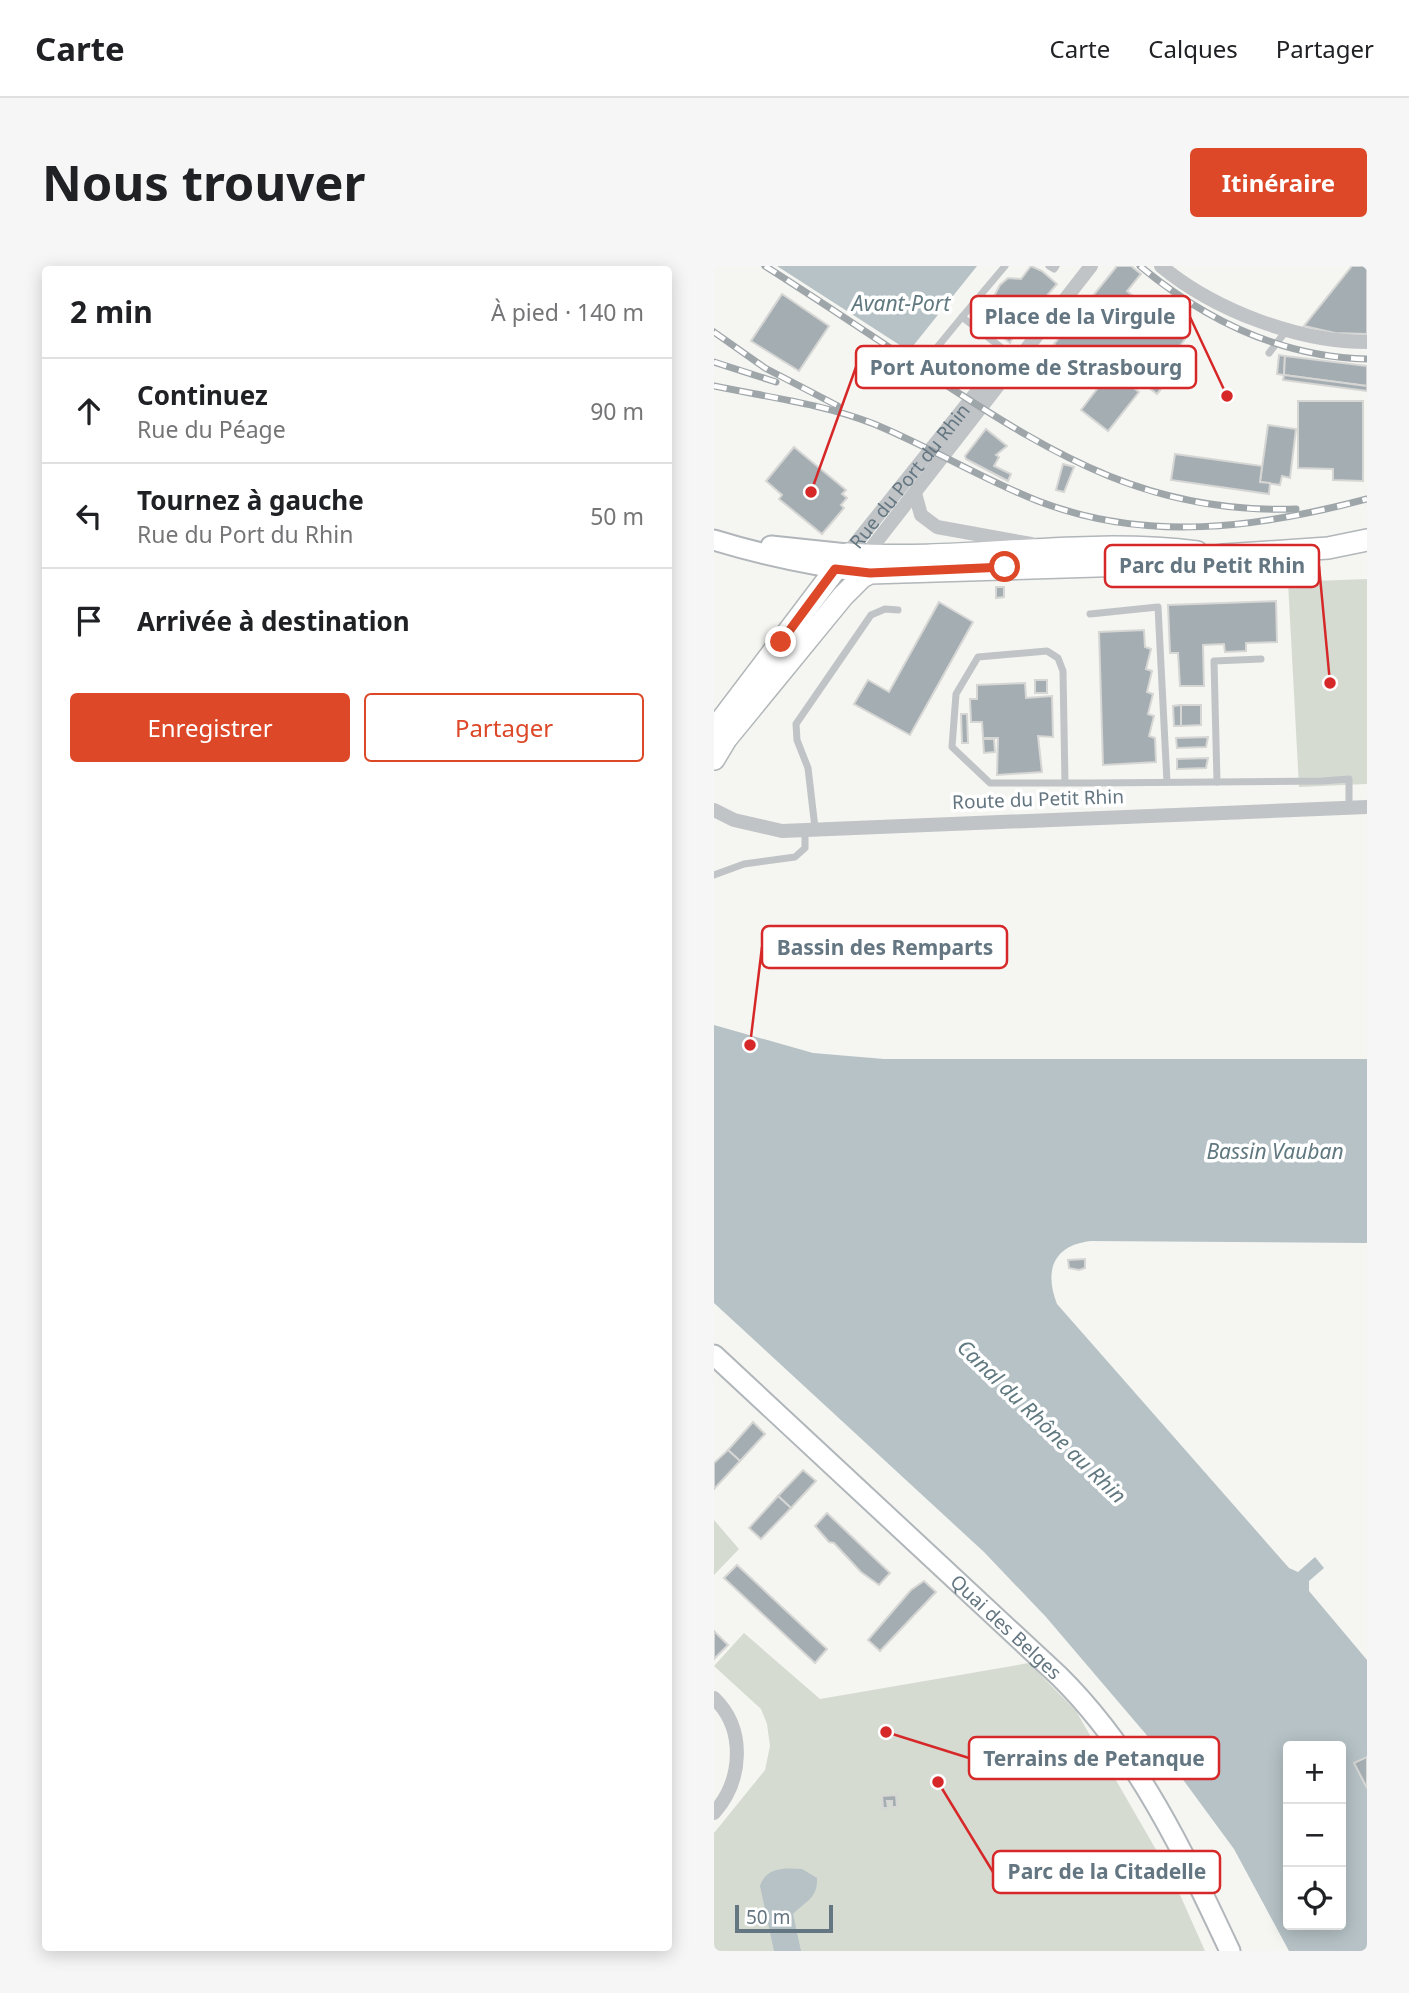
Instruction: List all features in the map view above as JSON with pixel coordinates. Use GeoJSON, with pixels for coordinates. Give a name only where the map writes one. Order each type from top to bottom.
{"type":"FeatureCollection","features":[{"type":"Feature","properties":{"kind":"main road"},"geometry":{"type":"LineString","coordinates":[[716,540],[854,564],[1161,564],[1224,555],[1328,548],[1367,540]]}},
{"type":"Feature","properties":{"kind":"main road"},"geometry":{"type":"LineString","coordinates":[[854,564],[1049,547],[1161,547],[1224,555]]}},
{"type":"Feature","properties":{"kind":"main road","name":"Rue du Port du Rhin"},"geometry":{"type":"LineString","coordinates":[[714,759],[760,696],[854,583],[854,564]]}},
{"type":"Feature","properties":{"kind":"main road","name":"Rue du Port du Rhin"},"geometry":{"type":"LineString","coordinates":[[714,730],[854,564]]}},
{"type":"Feature","properties":{"kind":"main road","name":"Quai des Belges"},"geometry":{"type":"LineString","coordinates":[[714,1355],[1059,1676],[1099,1717],[1153,1797],[1230,1951]]}},
{"type":"Feature","properties":{"kind":"street","name":"Rue du Port du Rhin"},"geometry":{"type":"LineString","coordinates":[[854,564],[915,493],[1091,266]]}},
{"type":"Feature","properties":{"kind":"street"},"geometry":{"type":"LineString","coordinates":[[1161,266],[1230,307],[1286,331],[1345,342],[1367,342]]}},
{"type":"Feature","properties":{"kind":"street","name":"Rue du Port du Rhin"},"geometry":{"type":"LineString","coordinates":[[854,564],[980,388],[1014,362]]}},
{"type":"Feature","properties":{"kind":"street"},"geometry":{"type":"LineString","coordinates":[[915,493],[921,515],[937,527],[1049,547]]}},
{"type":"Feature","properties":{"kind":"street","name":"Route du Petit Rhin"},"geometry":{"type":"LineString","coordinates":[[714,810],[754,826],[782,831],[1367,807]]}},
{"type":"Feature","properties":{"kind":"street"},"geometry":{"type":"LineString","coordinates":[[714,1698],[729,1716],[734,1729],[736,1769],[730,1788],[714,1813]]}},
{"type":"Feature","properties":{"kind":"lane"},"geometry":{"type":"LineString","coordinates":[[925,362],[1005,266]]}},
{"type":"Feature","properties":{"kind":"lane"},"geometry":{"type":"LineString","coordinates":[[1049,266],[1054,269],[1056,266]]}},
{"type":"Feature","properties":{"kind":"lane"},"geometry":{"type":"LineString","coordinates":[[962,317],[1014,362]]}},
{"type":"Feature","properties":{"kind":"lane"},"geometry":{"type":"LineString","coordinates":[[1269,354],[1286,331]]}},
{"type":"Feature","properties":{"kind":"lane"},"geometry":{"type":"LineString","coordinates":[[1090,614],[1158,607],[1167,782]]}},
{"type":"Feature","properties":{"kind":"lane"},"geometry":{"type":"LineString","coordinates":[[714,875],[744,864],[795,857],[805,848],[810,828],[808,768],[797,740],[796,724],[871,615],[885,609],[898,610]]}},
{"type":"Feature","properties":{"kind":"lane"},"geometry":{"type":"LineString","coordinates":[[1065,783],[1063,671],[1058,658],[1047,651],[978,657],[956,694],[952,747],[990,783],[1065,783],[1217,782],[1349,779],[1349,807]]}},
{"type":"Feature","properties":{"kind":"lane"},"geometry":{"type":"LineString","coordinates":[[1217,782],[1214,661],[1261,659]]}},
{"type":"Feature","properties":{"kind":"shaded area"},"geometry":{"type":"Polygon","coordinates":[[[1367,579],[1367,784],[1299,787],[1288,582],[1367,579]]]}},
{"type":"Feature","properties":{"kind":"shaded area"},"geometry":{"type":"Polygon","coordinates":[[[714,1520],[739,1549],[714,1575],[714,1520]]]}},
{"type":"Feature","properties":{"kind":"shaded area"},"geometry":{"type":"Polygon","coordinates":[[[744,1633],[820,1699],[1029,1663],[1076,1711],[1173,1879],[1205,1951],[714,1951],[714,1833],[765,1770],[770,1746],[767,1724],[761,1709],[714,1666],[744,1633]]]}},
{"type":"Feature","properties":{"kind":"water","name":"Avant-Port"},"geometry":{"type":"Polygon","coordinates":[[[777,266],[977,266],[909,351],[777,266]]]}},
{"type":"Feature","properties":{"kind":"water"},"geometry":{"type":"Polygon","coordinates":[[[714,1025],[813,1053],[884,1059],[1367,1059],[1367,1243],[1091,1241],[1068,1248],[1060,1254],[1052,1271],[1051,1281],[1057,1304],[1289,1568],[1298,1572],[1315,1557],[1324,1568],[1309,1581],[1309,1591],[1367,1660],[1367,1951],[1289,1951],[1234,1849],[1173,1766],[1046,1617],[984,1552],[714,1303],[714,1025]]]}},
{"type":"Feature","properties":{"kind":"water"},"geometry":{"type":"Polygon","coordinates":[[[802,1869],[817,1878],[817,1885],[813,1895],[793,1914],[801,1951],[774,1951],[760,1886],[771,1872],[802,1869]]]}},
{"type":"Feature","properties":{"kind":"building"},"geometry":{"type":"Polygon","coordinates":[[[1031,266],[1042,271],[1057,284],[1016,331],[1010,343],[985,323],[997,309],[993,298],[1000,285],[1008,278],[1021,279],[1031,266]]]}},
{"type":"Feature","properties":{"kind":"building"},"geometry":{"type":"Polygon","coordinates":[[[1117,266],[1131,266],[1141,274],[1127,291],[1185,339],[1167,364],[1176,371],[1157,394],[1096,347],[1081,367],[1054,344],[1117,266]]]}},
{"type":"Feature","properties":{"kind":"building"},"geometry":{"type":"Polygon","coordinates":[[[1352,266],[1367,266],[1367,334],[1335,333],[1304,326],[1352,266]]]}},
{"type":"Feature","properties":{"kind":"building"},"geometry":{"type":"Polygon","coordinates":[[[782,294],[829,326],[799,371],[751,341],[782,294]]]}},
{"type":"Feature","properties":{"kind":"building"},"geometry":{"type":"Polygon","coordinates":[[[1279,355],[1285,356],[1284,375],[1277,374],[1279,355]]]}},
{"type":"Feature","properties":{"kind":"building"},"geometry":{"type":"Polygon","coordinates":[[[1285,356],[1367,366],[1367,386],[1284,375],[1285,356]]]}},
{"type":"Feature","properties":{"kind":"building"},"geometry":{"type":"Polygon","coordinates":[[[1111,371],[1139,392],[1108,431],[1081,410],[1111,371]]]}},
{"type":"Feature","properties":{"kind":"building"},"geometry":{"type":"Polygon","coordinates":[[[1284,375],[1367,386],[1367,391],[1283,380],[1284,375]]]}},
{"type":"Feature","properties":{"kind":"building"},"geometry":{"type":"Polygon","coordinates":[[[1298,401],[1363,401],[1363,481],[1333,480],[1333,469],[1298,468],[1298,401]]]}},
{"type":"Feature","properties":{"kind":"building"},"geometry":{"type":"Polygon","coordinates":[[[1268,425],[1296,429],[1290,478],[1282,476],[1280,485],[1260,482],[1268,425]]]}},
{"type":"Feature","properties":{"kind":"building"},"geometry":{"type":"Polygon","coordinates":[[[986,429],[1007,446],[996,455],[999,457],[994,466],[1011,474],[1008,481],[966,459],[965,456],[986,429]]]}},
{"type":"Feature","properties":{"kind":"building"},"geometry":{"type":"Polygon","coordinates":[[[794,447],[846,490],[842,494],[847,498],[841,505],[844,508],[822,534],[779,499],[782,495],[766,481],[794,447]]]}},
{"type":"Feature","properties":{"kind":"building"},"geometry":{"type":"Polygon","coordinates":[[[1175,454],[1262,466],[1260,482],[1270,483],[1269,494],[1171,480],[1175,454]]]}},
{"type":"Feature","properties":{"kind":"building"},"geometry":{"type":"Polygon","coordinates":[[[1063,464],[1074,467],[1064,492],[1056,490],[1063,464]]]}},
{"type":"Feature","properties":{"kind":"building"},"geometry":{"type":"Polygon","coordinates":[[[996,587],[1004,587],[1004,597],[996,598],[996,587]]]}},
{"type":"Feature","properties":{"kind":"building"},"geometry":{"type":"Polygon","coordinates":[[[1276,601],[1277,642],[1246,643],[1246,651],[1225,652],[1224,644],[1203,645],[1204,686],[1180,686],[1178,653],[1170,653],[1168,605],[1276,601]]]}},
{"type":"Feature","properties":{"kind":"building"},"geometry":{"type":"Polygon","coordinates":[[[939,602],[973,622],[910,735],[854,704],[868,680],[889,692],[939,602]]]}},
{"type":"Feature","properties":{"kind":"building"},"geometry":{"type":"Polygon","coordinates":[[[1144,630],[1145,647],[1151,649],[1146,669],[1152,671],[1147,692],[1153,694],[1148,714],[1154,716],[1149,736],[1155,738],[1156,762],[1103,765],[1099,632],[1144,630]]]}},
{"type":"Feature","properties":{"kind":"building"},"geometry":{"type":"Polygon","coordinates":[[[1035,680],[1047,680],[1047,693],[1035,693],[1035,680]]]}},
{"type":"Feature","properties":{"kind":"building"},"geometry":{"type":"Polygon","coordinates":[[[1025,683],[1026,698],[1052,696],[1053,737],[1038,736],[1042,772],[997,775],[998,738],[983,738],[982,722],[971,722],[970,699],[977,699],[977,685],[1025,683]]]}},
{"type":"Feature","properties":{"kind":"building"},"geometry":{"type":"Polygon","coordinates":[[[1181,705],[1201,705],[1201,725],[1181,726],[1181,705]]]}},
{"type":"Feature","properties":{"kind":"building"},"geometry":{"type":"Polygon","coordinates":[[[1181,705],[1181,726],[1174,726],[1173,706],[1181,705]]]}},
{"type":"Feature","properties":{"kind":"building"},"geometry":{"type":"Polygon","coordinates":[[[961,714],[967,714],[968,743],[962,743],[961,714]]]}},
{"type":"Feature","properties":{"kind":"building"},"geometry":{"type":"Polygon","coordinates":[[[1208,737],[1206,747],[1177,748],[1176,738],[1208,737]]]}},
{"type":"Feature","properties":{"kind":"building"},"geometry":{"type":"Polygon","coordinates":[[[983,739],[994,739],[995,752],[984,753],[983,739]]]}},
{"type":"Feature","properties":{"kind":"building"},"geometry":{"type":"Polygon","coordinates":[[[1208,758],[1206,768],[1177,769],[1177,759],[1208,758]]]}},
{"type":"Feature","properties":{"kind":"building"},"geometry":{"type":"Polygon","coordinates":[[[1085,1259],[1085,1268],[1069,1268],[1068,1260],[1085,1259]]]}},
{"type":"Feature","properties":{"kind":"building"},"geometry":{"type":"Polygon","coordinates":[[[753,1422],[765,1434],[740,1461],[728,1450],[753,1422]]]}},
{"type":"Feature","properties":{"kind":"building"},"geometry":{"type":"Polygon","coordinates":[[[728,1450],[740,1461],[714,1489],[714,1463],[728,1450]]]}},
{"type":"Feature","properties":{"kind":"building"},"geometry":{"type":"Polygon","coordinates":[[[803,1470],[816,1481],[791,1508],[778,1496],[803,1470]]]}},
{"type":"Feature","properties":{"kind":"building"},"geometry":{"type":"Polygon","coordinates":[[[778,1496],[791,1508],[761,1539],[749,1528],[778,1496]]]}},
{"type":"Feature","properties":{"kind":"building"},"geometry":{"type":"Polygon","coordinates":[[[827,1513],[890,1573],[879,1585],[861,1572],[815,1526],[827,1513]]]}},
{"type":"Feature","properties":{"kind":"building"},"geometry":{"type":"Polygon","coordinates":[[[737,1565],[827,1649],[815,1663],[724,1578],[737,1565]]]}},
{"type":"Feature","properties":{"kind":"building"},"geometry":{"type":"Polygon","coordinates":[[[924,1581],[936,1592],[880,1651],[868,1640],[911,1590],[924,1581]]]}},
{"type":"Feature","properties":{"kind":"building"},"geometry":{"type":"Polygon","coordinates":[[[714,1631],[728,1645],[714,1659],[714,1631]]]}},
{"type":"Feature","properties":{"kind":"building"},"geometry":{"type":"Polygon","coordinates":[[[1367,1757],[1367,1788],[1354,1763],[1367,1757]]]}},
{"type":"Feature","properties":{"kind":"building"},"geometry":{"type":"Polygon","coordinates":[[[896,1795],[897,1807],[892,1807],[892,1801],[887,1801],[888,1808],[883,1808],[882,1796],[896,1795]]]}},
{"type":"Feature","properties":{"kind":"railway"},"geometry":{"type":"LineString","coordinates":[[765,266],[985,410],[1068,457],[1109,476],[1152,491],[1197,502],[1244,508],[1296,509]]}},
{"type":"Feature","properties":{"kind":"railway"},"geometry":{"type":"LineString","coordinates":[[1140,266],[1191,303],[1246,332],[1304,351],[1367,359]]}},
{"type":"Feature","properties":{"kind":"railway"},"geometry":{"type":"LineString","coordinates":[[714,332],[765,368],[838,406]]}},
{"type":"Feature","properties":{"kind":"railway"},"geometry":{"type":"LineString","coordinates":[[714,362],[776,382]]}},
{"type":"Feature","properties":{"kind":"railway"},"geometry":{"type":"LineString","coordinates":[[714,386],[815,406],[855,417],[895,433],[1038,501],[1079,514],[1120,522],[1202,527],[1285,517],[1367,499]]}},
{"type":"Feature","properties":{"kind":"place","name":"Place de la Virgule"},"geometry":{"type":"Point","coordinates":[1227,396]}},
{"type":"Feature","properties":{"kind":"place","name":"Port Autonome de Strasbourg"},"geometry":{"type":"Point","coordinates":[811,492]}},
{"type":"Feature","properties":{"kind":"place","name":"Parc du Petit Rhin"},"geometry":{"type":"Point","coordinates":[1330,683]}},
{"type":"Feature","properties":{"kind":"place","name":"Bassin des Remparts"},"geometry":{"type":"Point","coordinates":[750,1045]}},
{"type":"Feature","properties":{"kind":"place","name":"Terrains de Petanque"},"geometry":{"type":"Point","coordinates":[886,1732]}},
{"type":"Feature","properties":{"kind":"place","name":"Parc de la Citadelle"},"geometry":{"type":"Point","coordinates":[938,1782]}},
{"type":"Feature","properties":{"kind":"route"},"geometry":{"type":"LineString","coordinates":[[781,642],[835,569],[870,573],[1005,567]]}},
{"type":"Feature","properties":{"kind":"water label","name":"Bassin Vauban"},"geometry":{"type":"Point","coordinates":[1275,1151]}},
{"type":"Feature","properties":{"kind":"water label","name":"Canal du Rhône au Rhin"},"geometry":{"type":"Point","coordinates":[1042,1421]}}]}
